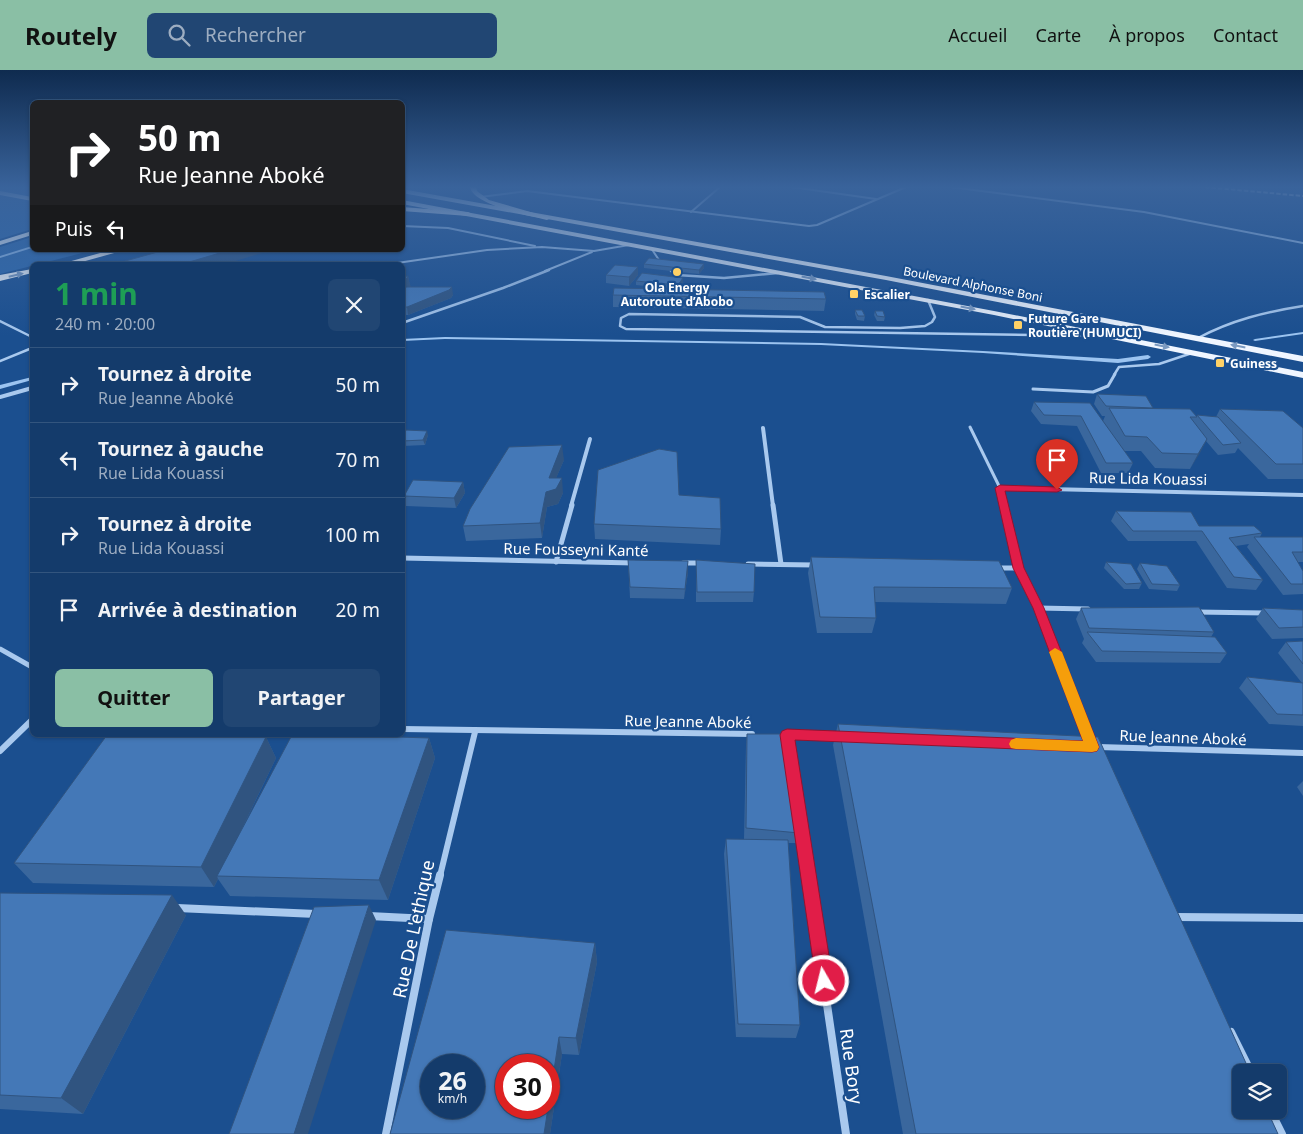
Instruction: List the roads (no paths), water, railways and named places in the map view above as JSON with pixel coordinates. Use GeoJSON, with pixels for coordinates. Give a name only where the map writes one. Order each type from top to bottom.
{"type":"FeatureCollection","features":[{"type":"Feature","properties":{"kind":"highway"},"geometry":{"type":"LineString","coordinates":[[0,243],[23,237]]}},
{"type":"Feature","properties":{"kind":"highway"},"geometry":{"type":"LineString","coordinates":[[64,262],[96,252]]}},
{"type":"Feature","properties":{"kind":"highway"},"geometry":{"type":"LineString","coordinates":[[85,262],[116,252]]}},
{"type":"Feature","properties":{"kind":"highway"},"geometry":{"type":"LineString","coordinates":[[0,278],[30,271]]}},
{"type":"Feature","properties":{"kind":"main road","name":"Boulevard Alphonse Boni"},"geometry":{"type":"LineString","coordinates":[[587,237],[928,300],[1303,375]]}},
{"type":"Feature","properties":{"kind":"main road","name":"Boulevard Alphonse Boni"},"geometry":{"type":"LineString","coordinates":[[652,237],[895,280],[1303,359]]}},
{"type":"Feature","properties":{"kind":"street"},"geometry":{"type":"LineString","coordinates":[[0,397],[30,389]]}},
{"type":"Feature","properties":{"kind":"street"},"geometry":{"type":"LineString","coordinates":[[762,428],[781,564]]}},
{"type":"Feature","properties":{"kind":"street"},"geometry":{"type":"LineString","coordinates":[[556,562],[590,439]]}},
{"type":"Feature","properties":{"kind":"street"},"geometry":{"type":"LineString","coordinates":[[1000,488],[1019,568],[1038,608],[1097,756]]}},
{"type":"Feature","properties":{"kind":"street","name":"Rue Lida Kouassi"},"geometry":{"type":"LineString","coordinates":[[1000,488],[1303,495]]}},
{"type":"Feature","properties":{"kind":"street","name":"Rue Fousseyni Kanté"},"geometry":{"type":"LineString","coordinates":[[405,558],[644,563]]}},
{"type":"Feature","properties":{"kind":"street"},"geometry":{"type":"LineString","coordinates":[[674,563],[713,564]]}},
{"type":"Feature","properties":{"kind":"street"},"geometry":{"type":"LineString","coordinates":[[742,564],[821,565]]}},
{"type":"Feature","properties":{"kind":"street"},"geometry":{"type":"LineString","coordinates":[[989,567],[1019,568]]}},
{"type":"Feature","properties":{"kind":"street"},"geometry":{"type":"LineString","coordinates":[[1038,608],[1097,609]]}},
{"type":"Feature","properties":{"kind":"street"},"geometry":{"type":"LineString","coordinates":[[1185,612],[1274,614]]}},
{"type":"Feature","properties":{"kind":"street"},"geometry":{"type":"LineString","coordinates":[[0,649],[30,666]]}},
{"type":"Feature","properties":{"kind":"street"},"geometry":{"type":"LineString","coordinates":[[0,751],[30,722]]}},
{"type":"Feature","properties":{"kind":"street","name":"Rue Jeanne Aboké"},"geometry":{"type":"LineString","coordinates":[[405,729],[475,732],[758,734]]}},
{"type":"Feature","properties":{"kind":"street","name":"Rue De L'ethique"},"geometry":{"type":"LineString","coordinates":[[386,1134],[429,919],[475,732]]}},
{"type":"Feature","properties":{"kind":"street"},"geometry":{"type":"LineString","coordinates":[[777,734],[846,737]]}},
{"type":"Feature","properties":{"kind":"street"},"geometry":{"type":"LineString","coordinates":[[787,735],[789,744]]}},
{"type":"Feature","properties":{"kind":"street","name":"Rue Jeanne Aboké"},"geometry":{"type":"LineString","coordinates":[[1082,746],[1303,753]]}},
{"type":"Feature","properties":{"kind":"street","name":"Rue Bory"},"geometry":{"type":"LineString","coordinates":[[793,772],[846,1134]]}},
{"type":"Feature","properties":{"kind":"street"},"geometry":{"type":"LineString","coordinates":[[169,908],[329,914]]}},
{"type":"Feature","properties":{"kind":"street"},"geometry":{"type":"LineString","coordinates":[[1170,908],[1179,925]]}},
{"type":"Feature","properties":{"kind":"street"},"geometry":{"type":"LineString","coordinates":[[359,916],[429,919]]}},
{"type":"Feature","properties":{"kind":"street"},"geometry":{"type":"LineString","coordinates":[[1175,916],[1303,918]]}},
{"type":"Feature","properties":{"kind":"street"},"geometry":{"type":"LineString","coordinates":[[1230,1029],[1247,1064]]}},
{"type":"Feature","properties":{"kind":"street"},"geometry":{"type":"LineString","coordinates":[[1274,1119],[1282,1134]]}},
{"type":"Feature","properties":{"kind":"lane"},"geometry":{"type":"LineString","coordinates":[[491,237],[542,247],[594,251],[631,245]]}},
{"type":"Feature","properties":{"kind":"lane"},"geometry":{"type":"LineString","coordinates":[[1270,237],[1303,243]]}},
{"type":"Feature","properties":{"kind":"lane"},"geometry":{"type":"LineString","coordinates":[[404,262],[487,250],[542,247]]}},
{"type":"Feature","properties":{"kind":"lane"},"geometry":{"type":"LineString","coordinates":[[651,248],[661,263]]}},
{"type":"Feature","properties":{"kind":"lane"},"geometry":{"type":"LineString","coordinates":[[405,322],[503,288],[594,251]]}},
{"type":"Feature","properties":{"kind":"lane"},"geometry":{"type":"LineString","coordinates":[[671,271],[677,275],[724,278],[783,273]]}},
{"type":"Feature","properties":{"kind":"lane"},"geometry":{"type":"LineString","coordinates":[[928,300],[935,317],[932,322],[925,326],[900,328],[825,327],[800,317],[629,314],[621,318],[620,326],[626,329],[1109,336]]}},
{"type":"Feature","properties":{"kind":"lane"},"geometry":{"type":"LineString","coordinates":[[1198,338],[1221,325],[1241,318],[1264,312],[1303,306]]}},
{"type":"Feature","properties":{"kind":"lane"},"geometry":{"type":"LineString","coordinates":[[0,321],[30,336]]}},
{"type":"Feature","properties":{"kind":"lane"},"geometry":{"type":"LineString","coordinates":[[0,361],[30,349]]}},
{"type":"Feature","properties":{"kind":"lane"},"geometry":{"type":"LineString","coordinates":[[1033,389],[1093,392],[1112,384],[1119,367],[1159,364],[1194,352]]}},
{"type":"Feature","properties":{"kind":"lane"},"geometry":{"type":"LineString","coordinates":[[970,427],[1000,488]]}},
{"type":"Feature","properties":{"kind":"waterway"},"geometry":{"type":"LineString","coordinates":[[0,257],[30,248]]}},
{"type":"Feature","properties":{"kind":"waterway"},"geometry":{"type":"LineString","coordinates":[[1255,340],[1303,333]]}},
{"type":"Feature","properties":{"kind":"waterway"},"geometry":{"type":"LineString","coordinates":[[405,340],[445,338],[821,344],[1118,361],[1148,357]]}},
{"type":"Feature","properties":{"kind":"waterway"},"geometry":{"type":"LineString","coordinates":[[0,387],[30,380]]}},
{"type":"Feature","properties":{"kind":"place","name":"Ola Energy Autoroute d’Abobo"},"geometry":{"type":"Point","coordinates":[677,272]}},
{"type":"Feature","properties":{"kind":"place","name":"Escalier"},"geometry":{"type":"Point","coordinates":[854,294]}},
{"type":"Feature","properties":{"kind":"place","name":"Future Gare Routière (HUMUCI)"},"geometry":{"type":"Point","coordinates":[1018,325]}},
{"type":"Feature","properties":{"kind":"place","name":"Guiness"},"geometry":{"type":"Point","coordinates":[1220,363]}}]}
